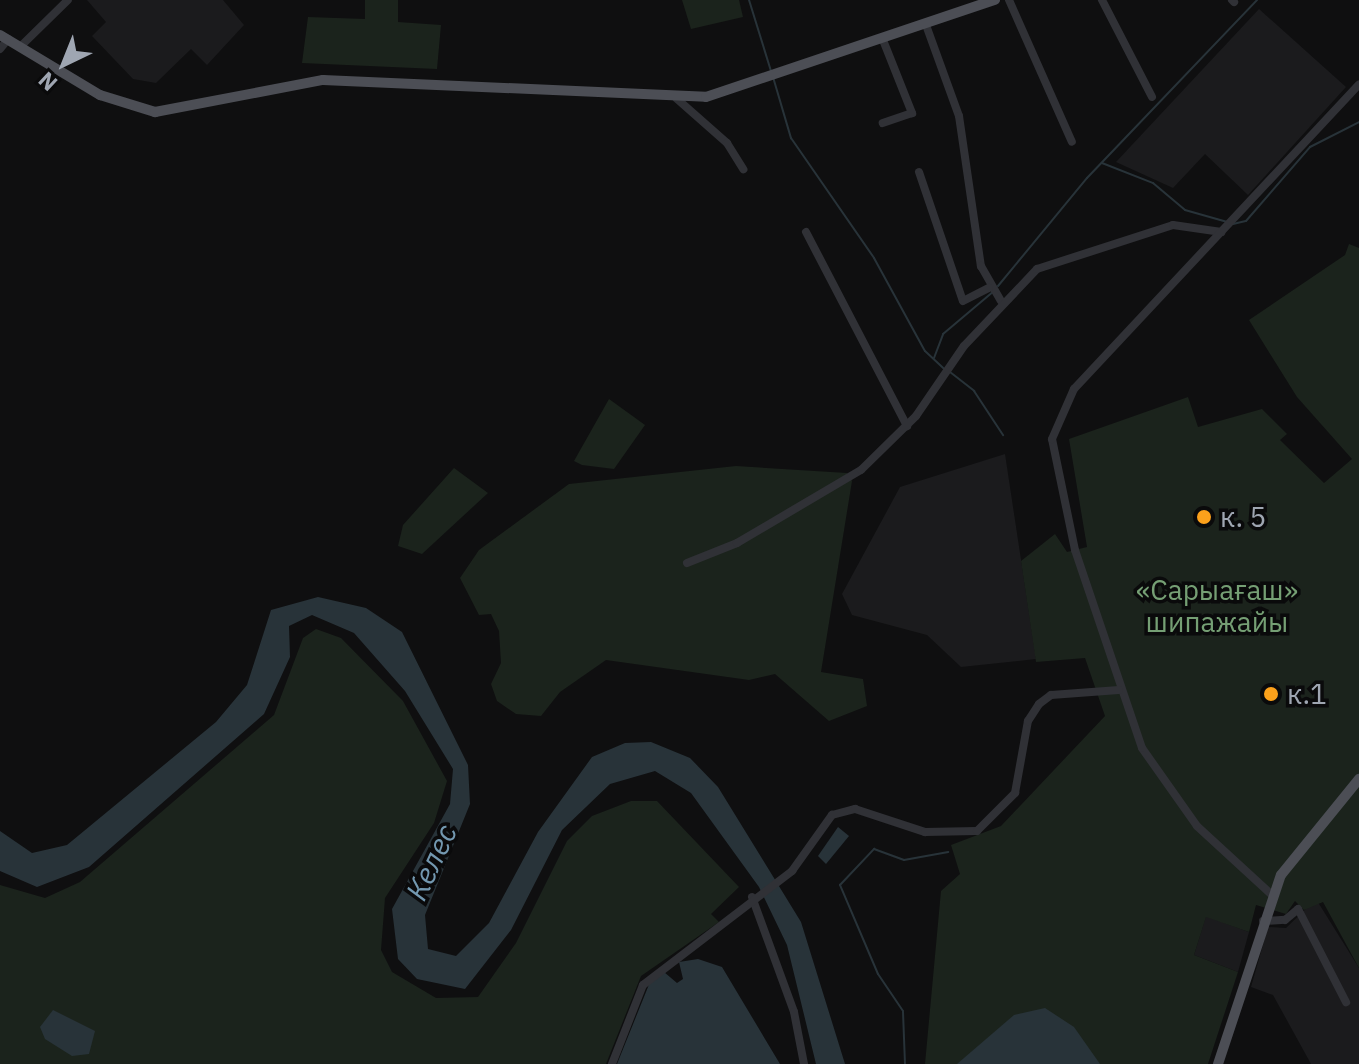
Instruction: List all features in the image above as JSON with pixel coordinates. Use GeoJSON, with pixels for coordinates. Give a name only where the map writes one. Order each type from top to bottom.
{"type":"FeatureCollection","features":[{"type":"Feature","properties":{"kind":"main road"},"geometry":{"type":"LineString","coordinates":[[4,37],[22,45],[100,95],[155,112],[323,80],[510,83],[676,98],[768,81],[995,0]]}},
{"type":"Feature","properties":{"kind":"main road"},"geometry":{"type":"LineString","coordinates":[[1218,1064],[1272,895],[1300,845],[1359,779]]}},
{"type":"Feature","properties":{"kind":"street"},"geometry":{"type":"LineString","coordinates":[[22,45],[68,0]]}},
{"type":"Feature","properties":{"kind":"street"},"geometry":{"type":"LineString","coordinates":[[1009,0],[1072,142]]}},
{"type":"Feature","properties":{"kind":"street"},"geometry":{"type":"LineString","coordinates":[[1102,0],[1152,97]]}},
{"type":"Feature","properties":{"kind":"street"},"geometry":{"type":"LineString","coordinates":[[926,25],[959,116],[989,288],[1001,301]]}},
{"type":"Feature","properties":{"kind":"street"},"geometry":{"type":"LineString","coordinates":[[0,49],[4,37]]}},
{"type":"Feature","properties":{"kind":"street"},"geometry":{"type":"LineString","coordinates":[[883,40],[912,113],[883,123]]}},
{"type":"Feature","properties":{"kind":"street"},"geometry":{"type":"LineString","coordinates":[[1272,895],[1170,795],[1119,690],[1053,461],[1054,423],[1074,389],[1359,84]]}},
{"type":"Feature","properties":{"kind":"street"},"geometry":{"type":"LineString","coordinates":[[676,98],[727,143],[743,169]]}},
{"type":"Feature","properties":{"kind":"street"},"geometry":{"type":"LineString","coordinates":[[919,172],[963,301],[989,288]]}},
{"type":"Feature","properties":{"kind":"street"},"geometry":{"type":"LineString","coordinates":[[687,563],[816,501],[907,426],[1001,301],[1037,269],[1132,234],[1173,225],[1221,232]]}},
{"type":"Feature","properties":{"kind":"street"},"geometry":{"type":"LineString","coordinates":[[806,232],[907,426]]}},
{"type":"Feature","properties":{"kind":"street"},"geometry":{"type":"LineString","coordinates":[[612,1064],[643,985],[721,930],[752,897],[779,879],[843,810],[947,836],[988,825],[1015,793],[1028,721],[1039,704],[1051,695],[1119,690]]}},
{"type":"Feature","properties":{"kind":"street"},"geometry":{"type":"LineString","coordinates":[[752,897],[794,1012],[804,1064]]}},
{"type":"Feature","properties":{"kind":"street"},"geometry":{"type":"LineString","coordinates":[[1263,921],[1285,920],[1298,909],[1346,1002]]}},
{"type":"Feature","properties":{"kind":"shaded area"},"geometry":{"type":"Polygon","coordinates":[[[87,0],[223,0],[244,25],[207,65],[191,49],[156,83],[133,79],[92,36],[106,22],[87,0]]]}},
{"type":"Feature","properties":{"kind":"shaded area"},"geometry":{"type":"Polygon","coordinates":[[[1259,9],[1346,87],[1248,195],[1205,154],[1173,188],[1116,162],[1259,9]]]}},
{"type":"Feature","properties":{"kind":"shaded area"},"geometry":{"type":"Polygon","coordinates":[[[1005,454],[1036,659],[961,667],[927,635],[852,615],[842,594],[900,487],[1005,454]]]}},
{"type":"Feature","properties":{"kind":"shaded area"},"geometry":{"type":"Polygon","coordinates":[[[1316,899],[1359,968],[1359,1064],[1311,1064],[1273,995],[1251,987],[1268,927],[1286,928],[1316,899]]]}},
{"type":"Feature","properties":{"kind":"shaded area"},"geometry":{"type":"Polygon","coordinates":[[[1206,916],[1249,932],[1238,972],[1194,955],[1206,916]]]}},
{"type":"Feature","properties":{"kind":"green space"},"geometry":{"type":"Polygon","coordinates":[[[365,0],[398,0],[398,22],[441,25],[437,69],[302,63],[308,17],[365,19],[365,0]]]}},
{"type":"Feature","properties":{"kind":"green space"},"geometry":{"type":"Polygon","coordinates":[[[682,0],[739,0],[743,17],[691,29],[682,0]]]}},
{"type":"Feature","properties":{"kind":"green space","name":"«Сарыағаш» шипажайы"},"geometry":{"type":"Polygon","coordinates":[[[1349,244],[1359,248],[1359,968],[1323,902],[1304,910],[1295,901],[1286,914],[1256,905],[1249,932],[1206,917],[1194,955],[1238,972],[1208,1064],[925,1064],[941,891],[960,874],[951,845],[1001,826],[1105,716],[1085,658],[1036,662],[1021,561],[1055,534],[1067,552],[1087,547],[1069,439],[1188,397],[1198,427],[1262,409],[1287,434],[1280,440],[1324,483],[1352,459],[1297,397],[1249,320],[1345,255],[1349,244]]]}},
{"type":"Feature","properties":{"kind":"green space"},"geometry":{"type":"Polygon","coordinates":[[[609,399],[645,425],[614,469],[582,465],[574,461],[609,399]]]}},
{"type":"Feature","properties":{"kind":"green space"},"geometry":{"type":"Polygon","coordinates":[[[736,466],[847,473],[852,481],[821,672],[863,679],[867,706],[829,721],[775,674],[749,680],[606,660],[560,692],[541,716],[516,714],[497,701],[491,684],[501,663],[499,631],[491,614],[479,615],[460,578],[479,550],[569,484],[736,466]]]}},
{"type":"Feature","properties":{"kind":"green space"},"geometry":{"type":"Polygon","coordinates":[[[454,468],[488,493],[422,554],[398,546],[403,525],[454,468]]]}},
{"type":"Feature","properties":{"kind":"green space"},"geometry":{"type":"Polygon","coordinates":[[[316,629],[341,638],[403,701],[447,781],[434,823],[385,898],[381,950],[392,972],[436,998],[478,997],[516,943],[567,841],[592,816],[631,801],[657,801],[739,887],[711,914],[719,922],[641,976],[606,1064],[0,1064],[0,885],[45,898],[80,882],[274,715],[303,638],[316,629]]]}},
{"type":"Feature","properties":{"kind":"water","name":"Келес"},"geometry":{"type":"Polygon","coordinates":[[[318,597],[366,608],[402,632],[468,765],[470,804],[425,915],[428,949],[456,956],[489,923],[538,832],[592,757],[625,743],[651,742],[690,758],[718,787],[801,922],[845,1064],[816,1064],[787,945],[759,887],[691,793],[655,771],[610,784],[562,830],[511,930],[465,989],[417,979],[398,959],[392,909],[450,804],[453,769],[405,691],[354,633],[312,615],[289,626],[290,657],[264,714],[89,867],[37,887],[0,871],[0,831],[32,853],[67,845],[216,722],[247,685],[271,610],[318,597]]]}},
{"type":"Feature","properties":{"kind":"water"},"geometry":{"type":"Polygon","coordinates":[[[838,827],[849,836],[826,864],[818,856],[838,827]]]}},
{"type":"Feature","properties":{"kind":"water"},"geometry":{"type":"Polygon","coordinates":[[[698,959],[722,967],[780,1064],[617,1064],[650,982],[664,972],[677,983],[683,979],[679,962],[698,959]]]}},
{"type":"Feature","properties":{"kind":"water"},"geometry":{"type":"Polygon","coordinates":[[[1045,1008],[1074,1027],[1100,1064],[957,1064],[1014,1015],[1045,1008]]]}},
{"type":"Feature","properties":{"kind":"water"},"geometry":{"type":"Polygon","coordinates":[[[53,1010],[95,1031],[89,1054],[72,1056],[45,1039],[40,1027],[53,1010]]]}},
{"type":"Feature","properties":{"kind":"waterway"},"geometry":{"type":"LineString","coordinates":[[749,0],[771,71]]}},
{"type":"Feature","properties":{"kind":"waterway"},"geometry":{"type":"LineString","coordinates":[[998,286],[1087,178],[1257,0]]}},
{"type":"Feature","properties":{"kind":"waterway"},"geometry":{"type":"LineString","coordinates":[[773,77],[791,138],[874,258],[925,351],[944,369]]}},
{"type":"Feature","properties":{"kind":"waterway"},"geometry":{"type":"LineString","coordinates":[[1233,224],[1246,221],[1310,147],[1359,122]]}},
{"type":"Feature","properties":{"kind":"waterway"},"geometry":{"type":"LineString","coordinates":[[1102,163],[1153,183],[1185,210],[1227,222]]}},
{"type":"Feature","properties":{"kind":"waterway"},"geometry":{"type":"LineString","coordinates":[[934,358],[943,334],[994,291]]}},
{"type":"Feature","properties":{"kind":"waterway"},"geometry":{"type":"LineString","coordinates":[[950,372],[974,391],[1003,435]]}},
{"type":"Feature","properties":{"kind":"waterway"},"geometry":{"type":"LineString","coordinates":[[905,1064],[903,1011],[878,974],[840,885],[874,849],[904,860],[948,852]]}},
{"type":"Feature","properties":{"kind":"place","name":"к. 5"},"geometry":{"type":"Point","coordinates":[1204,517]}},
{"type":"Feature","properties":{"kind":"place","name":"к.1"},"geometry":{"type":"Point","coordinates":[1271,694]}}]}
